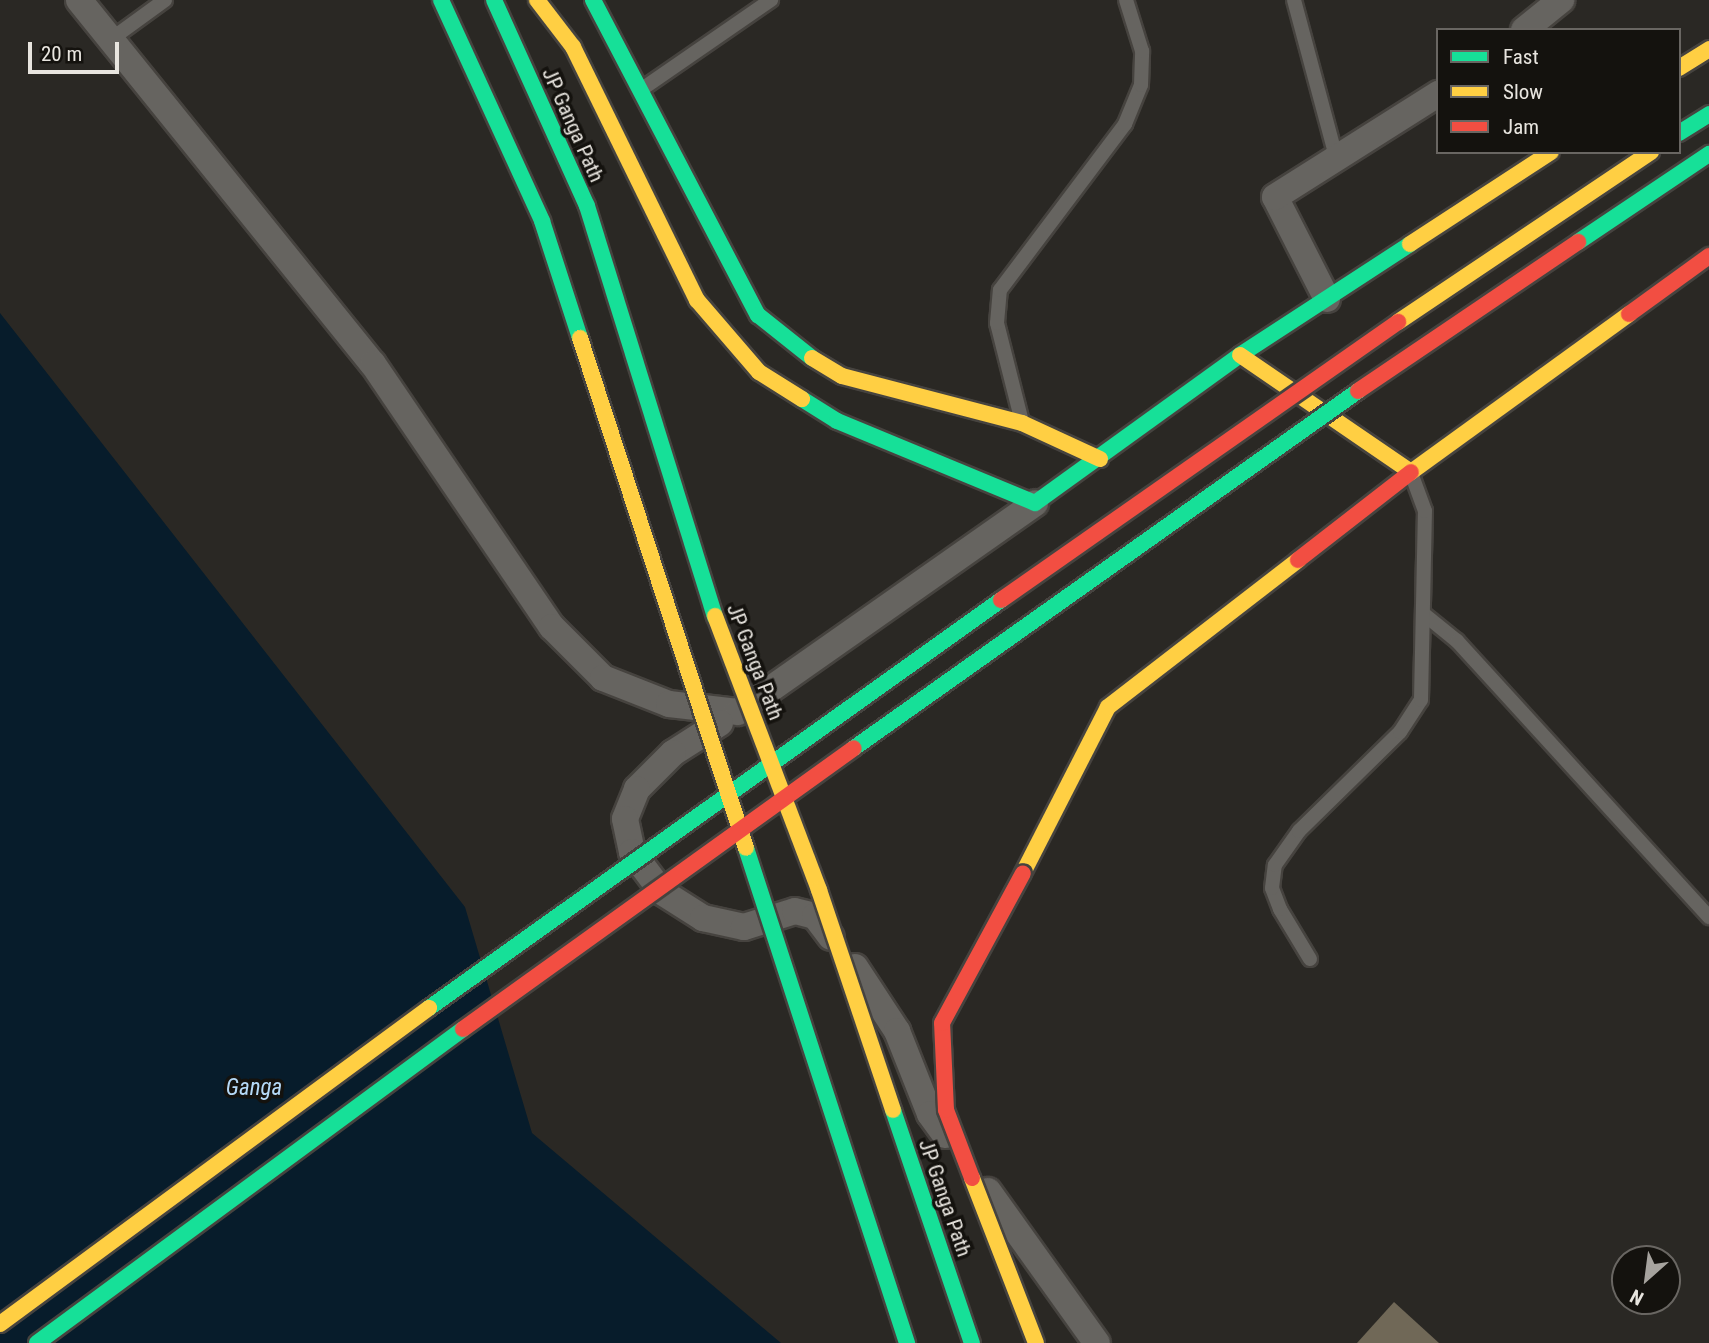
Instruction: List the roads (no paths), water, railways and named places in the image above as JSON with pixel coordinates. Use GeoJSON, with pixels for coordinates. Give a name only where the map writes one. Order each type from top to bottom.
{"type":"FeatureCollection","features":[{"type":"Feature","properties":{"kind":"main road"},"geometry":{"type":"LineString","coordinates":[[441,0],[542,221],[907,1343]]}},
{"type":"Feature","properties":{"kind":"main road","name":"JP Ganga Path"},"geometry":{"type":"LineString","coordinates":[[494,0],[587,206],[705,589],[819,890],[972,1343]]}},
{"type":"Feature","properties":{"kind":"main road"},"geometry":{"type":"LineString","coordinates":[[537,0],[573,47],[706,311],[759,372],[838,421],[1035,503],[1240,355],[1548,154]]}},
{"type":"Feature","properties":{"kind":"main road"},"geometry":{"type":"LineString","coordinates":[[593,0],[758,315],[803,353],[842,376],[1022,423],[1100,458]]}},
{"type":"Feature","properties":{"kind":"main road"},"geometry":{"type":"LineString","coordinates":[[1681,67],[1709,49]]}},
{"type":"Feature","properties":{"kind":"main road"},"geometry":{"type":"LineString","coordinates":[[1681,132],[1709,114]]}},
{"type":"Feature","properties":{"kind":"main road"},"geometry":{"type":"LineString","coordinates":[[0,1324],[617,870],[1336,364],[1648,154]]}},
{"type":"Feature","properties":{"kind":"main road"},"geometry":{"type":"LineString","coordinates":[[37,1343],[645,896],[1358,391],[1709,154]]}},
{"type":"Feature","properties":{"kind":"main road"},"geometry":{"type":"LineString","coordinates":[[1036,1343],[946,1110],[942,1023],[1108,707],[1411,472],[1709,256]]}},
{"type":"Feature","properties":{"kind":"main road"},"geometry":{"type":"LineString","coordinates":[[1240,355],[1411,472]]}},
{"type":"Feature","properties":{"kind":"street"},"geometry":{"type":"LineString","coordinates":[[79,0],[373,364],[552,627],[603,678],[669,704],[738,712]]}},
{"type":"Feature","properties":{"kind":"street"},"geometry":{"type":"LineString","coordinates":[[1526,28],[1560,0]]}},
{"type":"Feature","properties":{"kind":"street"},"geometry":{"type":"LineString","coordinates":[[1327,299],[1275,197],[1436,95]]}},
{"type":"Feature","properties":{"kind":"street"},"geometry":{"type":"LineString","coordinates":[[1035,503],[738,712],[673,753],[637,789],[625,819],[632,852],[662,892],[703,918],[744,926],[795,911],[815,916],[897,1031],[930,1115],[1097,1343]]}},
{"type":"Feature","properties":{"kind":"lane"},"geometry":{"type":"LineString","coordinates":[[110,40],[164,0]]}},
{"type":"Feature","properties":{"kind":"lane"},"geometry":{"type":"LineString","coordinates":[[640,91],[771,0]]}},
{"type":"Feature","properties":{"kind":"lane"},"geometry":{"type":"LineString","coordinates":[[1022,423],[997,323],[1000,290],[1125,124],[1141,85],[1142,51],[1126,0]]}},
{"type":"Feature","properties":{"kind":"lane"},"geometry":{"type":"LineString","coordinates":[[1294,0],[1336,157]]}},
{"type":"Feature","properties":{"kind":"lane"},"geometry":{"type":"LineString","coordinates":[[1310,958],[1280,909],[1272,888],[1275,865],[1299,831],[1413,716],[1425,678],[1425,511],[1411,472]]}},
{"type":"Feature","properties":{"kind":"lane"},"geometry":{"type":"LineString","coordinates":[[1425,615],[1457,641],[1709,917]]}},
{"type":"Feature","properties":{"kind":"water","name":"Ganga"},"geometry":{"type":"Polygon","coordinates":[[[0,313],[465,907],[532,1133],[781,1343],[0,1343],[0,313]]]}}]}
